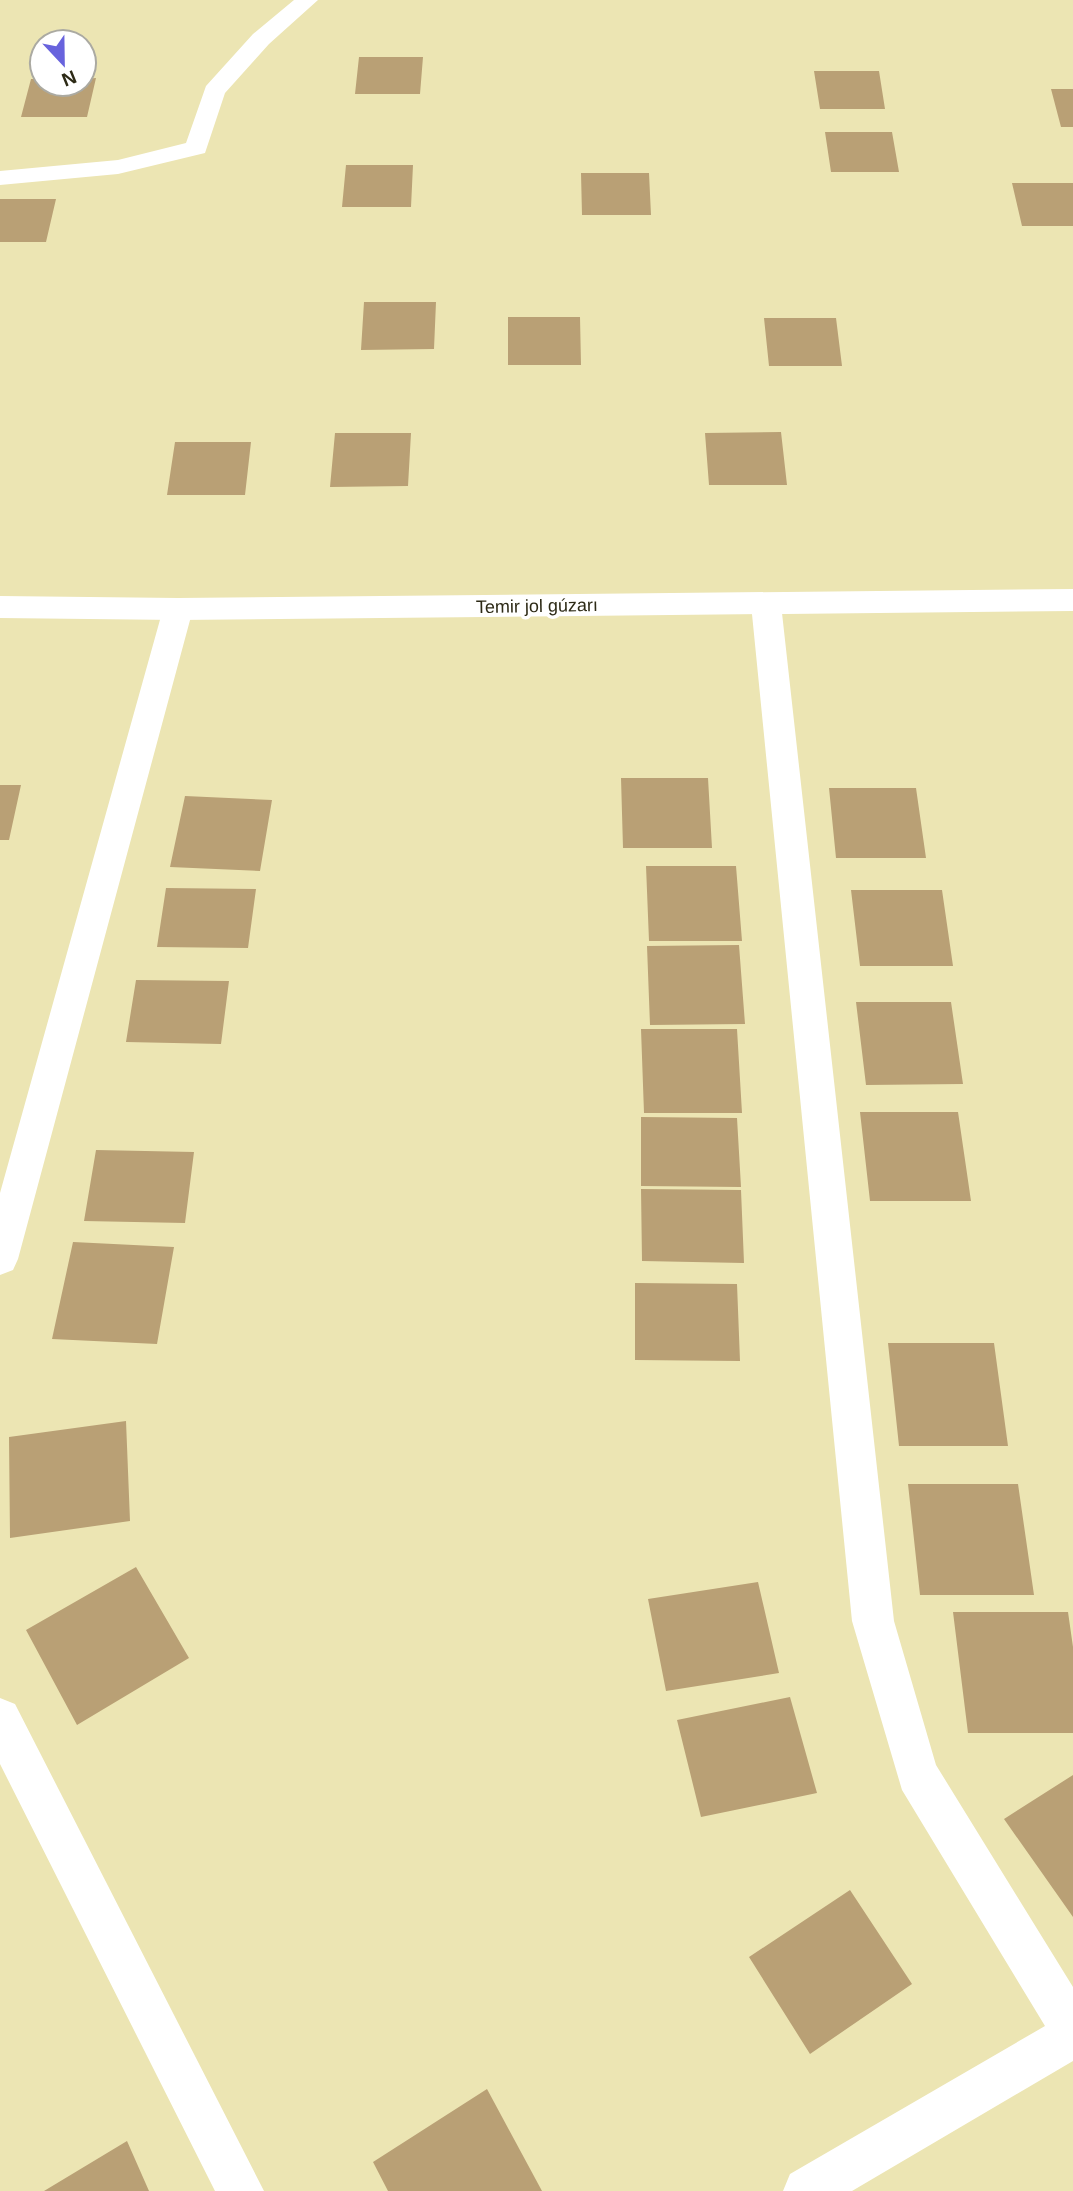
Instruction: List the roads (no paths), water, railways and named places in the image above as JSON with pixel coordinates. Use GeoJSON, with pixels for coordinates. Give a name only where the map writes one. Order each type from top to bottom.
{"type":"FeatureCollection","features":[{"type":"Feature","properties":{"kind":"street"},"geometry":{"type":"LineString","coordinates":[[0,178],[118,167],[197,148],[214,91],[261,39],[307,0]]}},
{"type":"Feature","properties":{"kind":"street","name":"Temir jol gúzarı"},"geometry":{"type":"LineString","coordinates":[[0,607],[178,610],[1073,600]]}},
{"type":"Feature","properties":{"kind":"street"},"geometry":{"type":"LineString","coordinates":[[766,604],[873,1621],[917,1775],[1073,2029]]}},
{"type":"Feature","properties":{"kind":"street"},"geometry":{"type":"LineString","coordinates":[[0,1259],[178,610]]}},
{"type":"Feature","properties":{"kind":"street"},"geometry":{"type":"LineString","coordinates":[[0,1719],[240,2191]]}},
{"type":"Feature","properties":{"kind":"street"},"geometry":{"type":"LineString","coordinates":[[807,2191],[1073,2035]]}}]}
